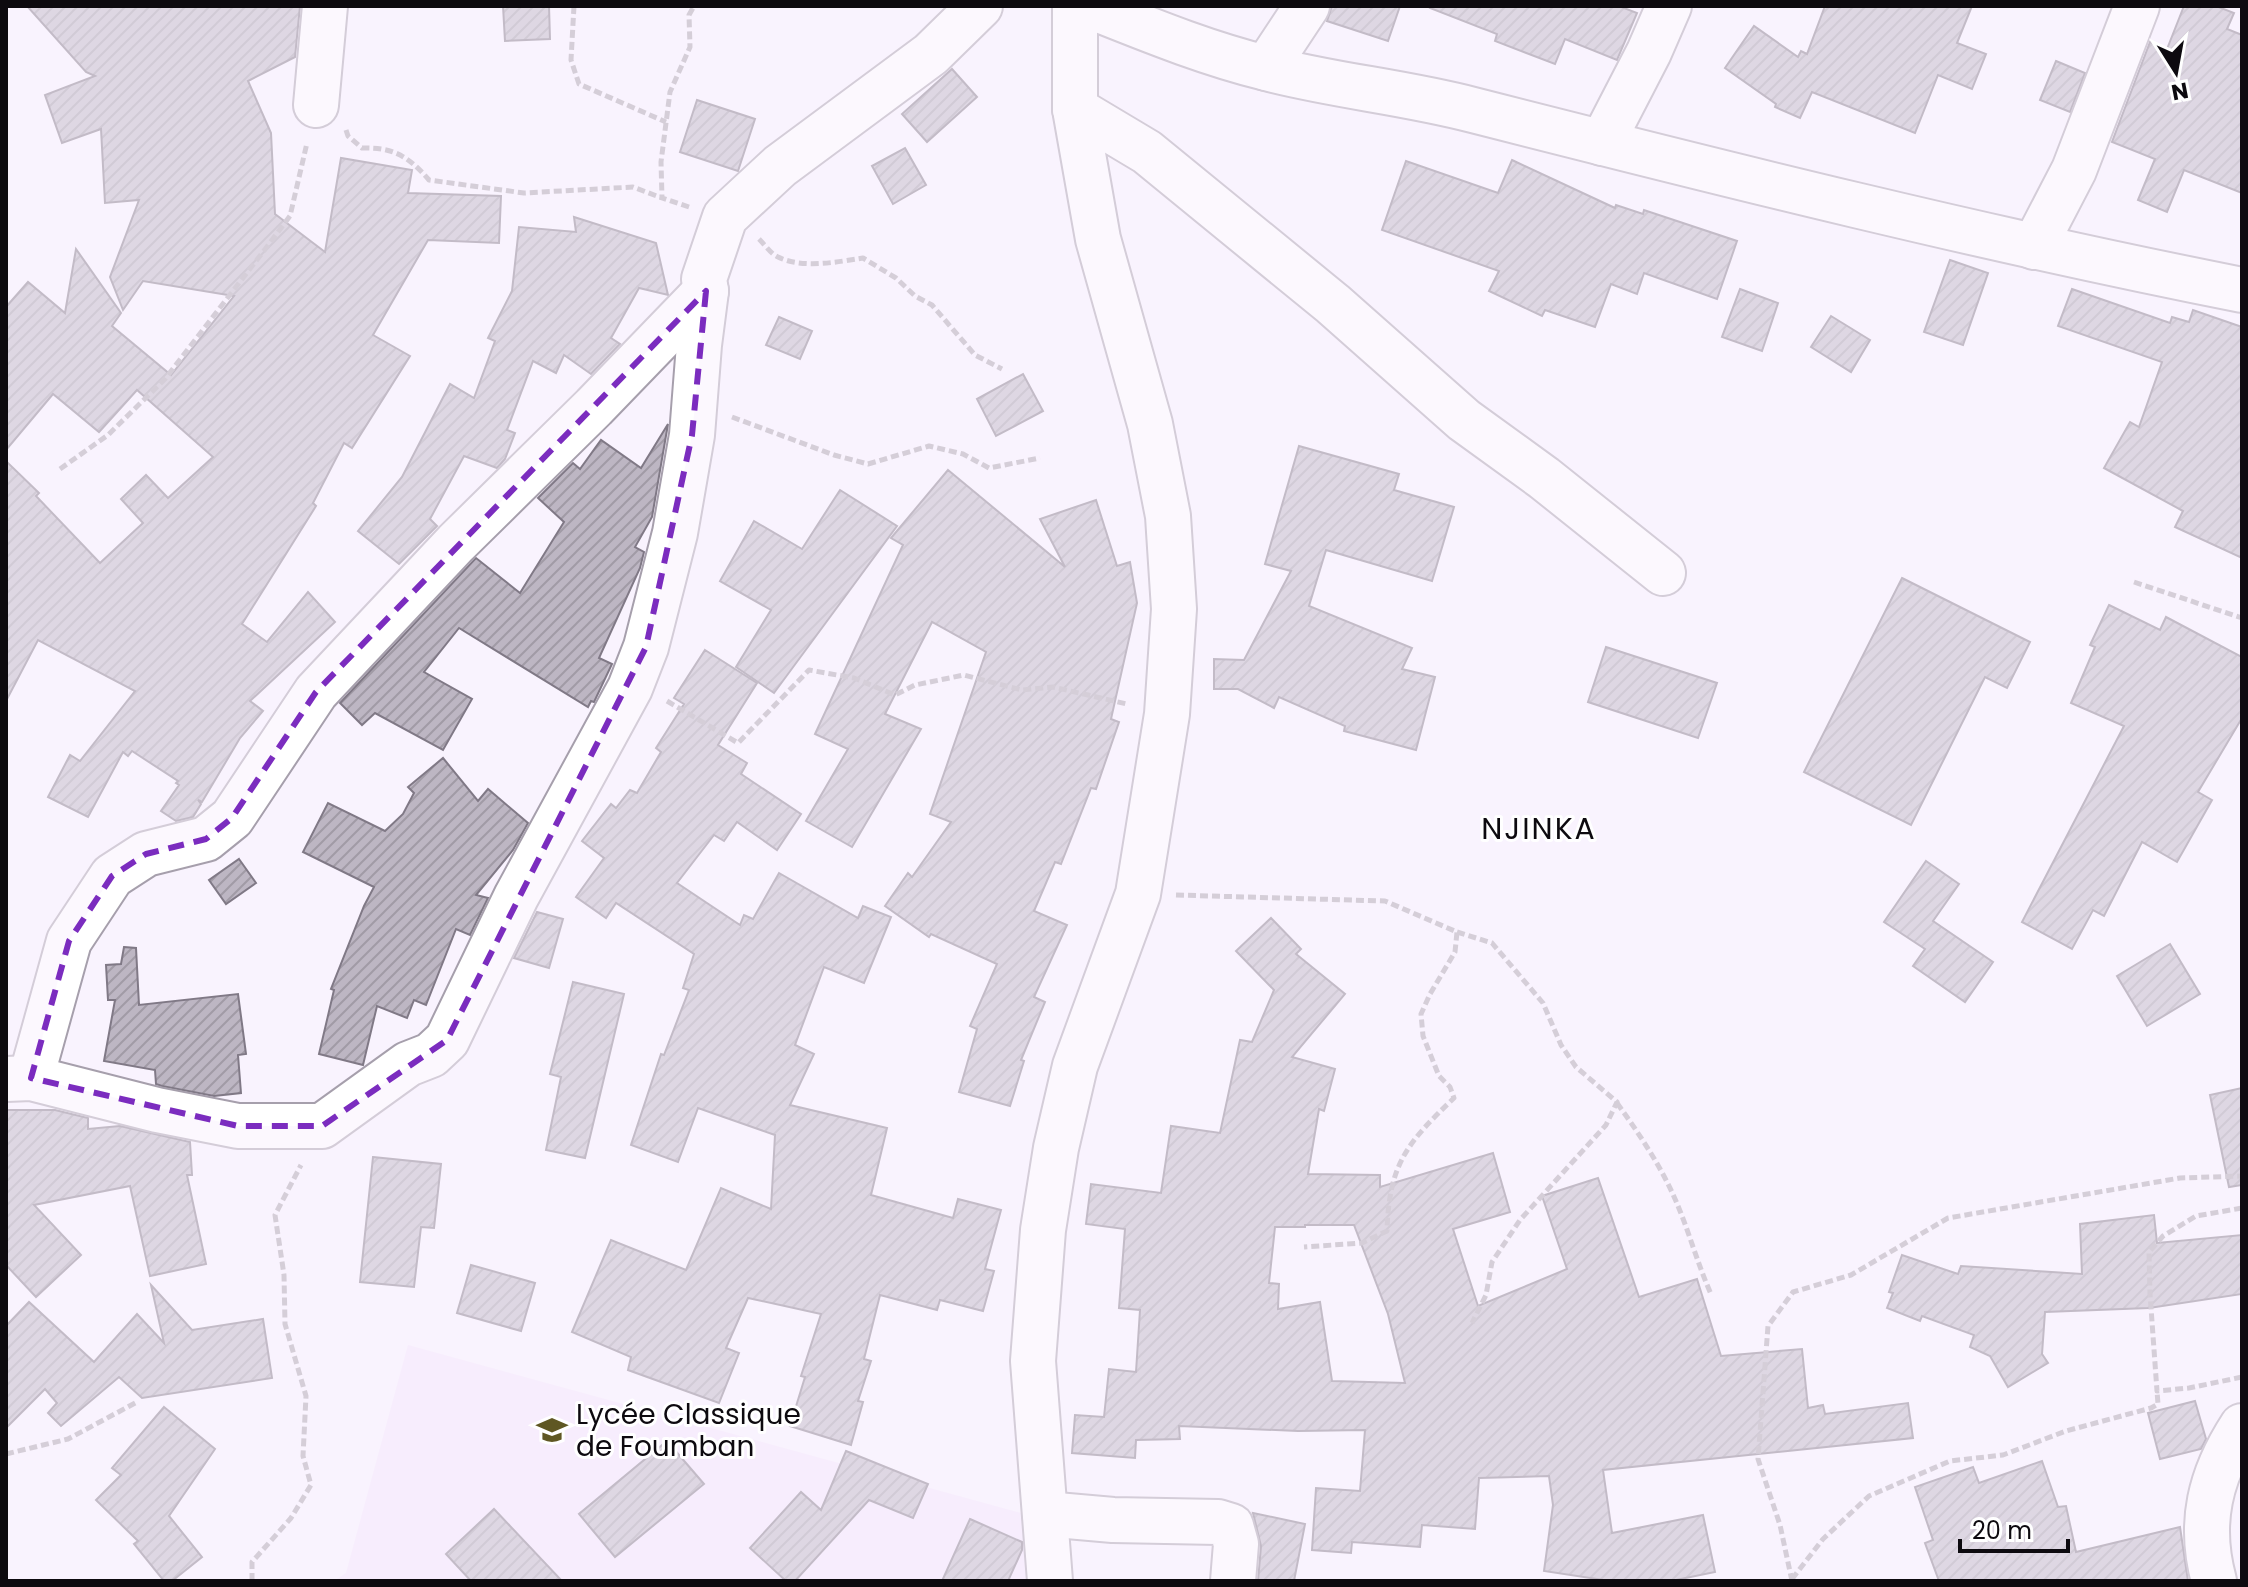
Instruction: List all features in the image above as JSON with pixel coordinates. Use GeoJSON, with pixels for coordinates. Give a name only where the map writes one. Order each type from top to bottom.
{"type":"FeatureCollection","features":[{"type":"Feature","properties":{"kind":"street"},"geometry":{"type":"LineString","coordinates":[[316,105],[325,6]]}},
{"type":"Feature","properties":{"kind":"street"},"geometry":{"type":"LineString","coordinates":[[706,291],[456,543],[316,692],[232,818],[206,839],[146,854],[112,876],[69,941],[19,1078],[238,1126],[322,1126],[408,1064],[431,1055],[447,1040],[516,897],[630,688],[646,647],[675,533],[692,435],[706,291],[704,279],[725,217],[780,166],[931,54],[980,6]]}},
{"type":"Feature","properties":{"kind":"street"},"geometry":{"type":"LineString","coordinates":[[1050,1581],[1033,1361],[1043,1230],[1056,1148],[1075,1066],[1138,894],[1167,714],[1174,609],[1168,516],[1150,424],[1098,239],[1075,109],[1075,6]]}},
{"type":"Feature","properties":{"kind":"street"},"geometry":{"type":"LineString","coordinates":[[1089,6],[1178,40],[1266,68],[1468,108],[2034,247],[2242,290]]}},
{"type":"Feature","properties":{"kind":"street"},"geometry":{"type":"LineString","coordinates":[[1266,68],[1307,6]]}},
{"type":"Feature","properties":{"kind":"street"},"geometry":{"type":"LineString","coordinates":[[1602,143],[1669,6]]}},
{"type":"Feature","properties":{"kind":"street"},"geometry":{"type":"LineString","coordinates":[[2034,247],[2074,170],[2137,6]]}},
{"type":"Feature","properties":{"kind":"street"},"geometry":{"type":"LineString","coordinates":[[1075,109],[1147,152],[1333,304],[1464,420],[1544,478],[1663,573]]}},
{"type":"Feature","properties":{"kind":"street"},"geometry":{"type":"LineString","coordinates":[[2214,1581],[2206,1536],[2209,1497],[2223,1455],[2242,1426]]}},
{"type":"Feature","properties":{"kind":"street"},"geometry":{"type":"LineString","coordinates":[[1045,1514],[1113,1520],[1218,1522],[1231,1526],[1236,1544],[1233,1581]]}},
{"type":"Feature","properties":{"kind":"path"},"geometry":{"type":"LineString","coordinates":[[574,6],[571,60],[579,84],[666,122]]}},
{"type":"Feature","properties":{"kind":"path"},"geometry":{"type":"LineString","coordinates":[[662,198],[661,162],[670,92],[690,47],[689,15],[694,6]]}},
{"type":"Feature","properties":{"kind":"path"},"geometry":{"type":"LineString","coordinates":[[60,469],[108,435],[165,379],[290,216],[316,105],[342,117],[348,136],[362,148],[381,147],[411,160],[429,180],[524,193],[633,187],[725,217],[758,239],[775,256],[794,262],[838,262],[863,258],[932,305],[975,355],[1002,369]]}},
{"type":"Feature","properties":{"kind":"path"},"geometry":{"type":"LineString","coordinates":[[729,416],[834,455],[868,464],[929,446],[963,454],[989,468],[1040,458]]}},
{"type":"Feature","properties":{"kind":"path"},"geometry":{"type":"LineString","coordinates":[[2134,582],[2242,618]]}},
{"type":"Feature","properties":{"kind":"path"},"geometry":{"type":"LineString","coordinates":[[630,688],[669,702],[738,743],[809,670],[854,678],[895,695],[915,685],[964,675],[1022,690],[1053,687],[1167,714]]}},
{"type":"Feature","properties":{"kind":"path"},"geometry":{"type":"LineString","coordinates":[[1138,894],[1385,901],[1457,932],[1492,943],[1543,1003],[1561,1045],[1576,1067],[1617,1102],[1645,1143],[1678,1205],[1711,1294]]}},
{"type":"Feature","properties":{"kind":"path"},"geometry":{"type":"LineString","coordinates":[[1304,1247],[1362,1243],[1387,1231],[1393,1175],[1427,1124],[1454,1098],[1450,1087],[1439,1076],[1423,1036],[1421,1014],[1455,952],[1457,932]]}},
{"type":"Feature","properties":{"kind":"path"},"geometry":{"type":"LineString","coordinates":[[1472,1323],[1486,1295],[1492,1262],[1520,1220],[1606,1125],[1617,1102]]}},
{"type":"Feature","properties":{"kind":"path"},"geometry":{"type":"LineString","coordinates":[[252,1581],[252,1562],[291,1518],[311,1485],[303,1456],[306,1396],[285,1324],[284,1275],[275,1215],[322,1126]]}},
{"type":"Feature","properties":{"kind":"path"},"geometry":{"type":"LineString","coordinates":[[1792,1580],[1780,1525],[1758,1459],[1768,1326],[1793,1292],[1851,1275],[1948,1218],[2180,1178],[2242,1176]]}},
{"type":"Feature","properties":{"kind":"path"},"geometry":{"type":"LineString","coordinates":[[1792,1580],[1823,1539],[1869,1496],[1950,1461],[2003,1455],[2066,1431],[2158,1404],[2149,1252],[2163,1236],[2196,1216],[2242,1208]]}},
{"type":"Feature","properties":{"kind":"path"},"geometry":{"type":"LineString","coordinates":[[2157,1391],[2242,1377]]}},
{"type":"Feature","properties":{"kind":"path"},"geometry":{"type":"LineString","coordinates":[[6,1454],[68,1439],[137,1402]]}},
{"type":"Feature","properties":{"kind":"highlighted area"},"geometry":{"type":"Polygon","coordinates":[[[706,291],[692,435],[646,647],[447,1040],[322,1126],[238,1126],[31,1078],[69,941],[112,876],[146,854],[206,839],[232,818],[316,692],[706,291]]]}},
{"type":"Feature","properties":{"kind":"shaded area","name":"Lycée Classique de Foumban"},"geometry":{"type":"Polygon","coordinates":[[[408,1345],[1032,1516],[1029,1581],[334,1581],[346,1573],[408,1345]]]}},
{"type":"Feature","properties":{"kind":"building"},"geometry":{"type":"Polygon","coordinates":[[[27,6],[300,6],[295,57],[248,81],[271,133],[275,214],[325,252],[341,158],[412,170],[408,193],[501,196],[499,243],[428,240],[373,335],[410,356],[352,448],[344,443],[313,503],[316,506],[242,624],[267,642],[308,592],[335,622],[250,701],[263,711],[240,738],[202,802],[198,800],[201,804],[193,817],[176,821],[161,811],[179,785],[176,783],[178,781],[132,751],[128,756],[123,752],[88,817],[48,797],[70,755],[80,761],[135,691],[38,640],[6,701],[6,461],[39,493],[36,496],[100,563],[143,523],[121,499],[146,475],[168,498],[213,457],[137,390],[99,432],[53,394],[6,450],[6,307],[28,282],[65,313],[76,249],[121,313],[112,326],[171,375],[234,296],[143,281],[123,310],[110,277],[139,200],[105,203],[101,129],[62,143],[45,95],[95,76],[86,72],[27,6]]]}},
{"type":"Feature","properties":{"kind":"building"},"geometry":{"type":"Polygon","coordinates":[[[503,6],[549,6],[550,39],[505,41],[503,6]]]}},
{"type":"Feature","properties":{"kind":"building"},"geometry":{"type":"Polygon","coordinates":[[[1332,6],[1400,6],[1388,41],[1327,21],[1332,6]]]}},
{"type":"Feature","properties":{"kind":"building"},"geometry":{"type":"Polygon","coordinates":[[[1431,6],[1619,6],[1637,13],[1617,60],[1565,39],[1555,64],[1495,41],[1497,34],[1431,6]]]}},
{"type":"Feature","properties":{"kind":"building"},"geometry":{"type":"Polygon","coordinates":[[[1825,6],[1972,6],[1957,43],[1986,54],[1972,89],[1938,75],[1915,133],[1812,92],[1800,118],[1775,107],[1776,104],[1725,68],[1754,26],[1798,57],[1801,51],[1807,54],[1825,6]]]}},
{"type":"Feature","properties":{"kind":"building"},"geometry":{"type":"Polygon","coordinates":[[[2184,6],[2216,6],[2234,13],[2227,29],[2242,35],[2242,193],[2184,170],[2167,212],[2138,200],[2155,159],[2112,142],[2150,42],[2167,49],[2184,6]]]}},
{"type":"Feature","properties":{"kind":"building"},"geometry":{"type":"Polygon","coordinates":[[[2056,61],[2085,73],[2070,112],[2040,100],[2056,61]]]}},
{"type":"Feature","properties":{"kind":"building"},"geometry":{"type":"Polygon","coordinates":[[[952,69],[977,97],[927,142],[902,114],[952,69]]]}},
{"type":"Feature","properties":{"kind":"building"},"geometry":{"type":"Polygon","coordinates":[[[697,100],[755,119],[738,171],[680,152],[697,100]]]}},
{"type":"Feature","properties":{"kind":"building"},"geometry":{"type":"Polygon","coordinates":[[[905,148],[926,185],[893,204],[872,166],[905,148]]]}},
{"type":"Feature","properties":{"kind":"building"},"geometry":{"type":"Polygon","coordinates":[[[1512,160],[1615,208],[1616,205],[1643,214],[1644,210],[1737,241],[1717,299],[1644,273],[1637,294],[1611,284],[1595,327],[1545,310],[1542,316],[1489,291],[1499,271],[1382,230],[1406,161],[1498,193],[1512,160]]]}},
{"type":"Feature","properties":{"kind":"building"},"geometry":{"type":"Polygon","coordinates":[[[574,217],[656,243],[668,295],[639,288],[611,338],[620,344],[591,374],[564,355],[556,373],[533,361],[507,430],[515,433],[505,459],[497,468],[464,456],[430,519],[437,526],[399,564],[358,531],[402,477],[450,384],[474,398],[495,341],[488,338],[512,291],[519,227],[576,232],[574,217]]]}},
{"type":"Feature","properties":{"kind":"building"},"geometry":{"type":"Polygon","coordinates":[[[1950,260],[1988,273],[1963,345],[1924,332],[1950,260]]]}},
{"type":"Feature","properties":{"kind":"building"},"geometry":{"type":"Polygon","coordinates":[[[1740,289],[1778,303],[1762,351],[1722,337],[1740,289]]]}},
{"type":"Feature","properties":{"kind":"building"},"geometry":{"type":"Polygon","coordinates":[[[2072,289],[2170,323],[2172,317],[2189,322],[2193,310],[2242,327],[2242,558],[2175,527],[2183,511],[2104,468],[2130,422],[2139,427],[2162,362],[2058,326],[2072,289]]]}},
{"type":"Feature","properties":{"kind":"building"},"geometry":{"type":"Polygon","coordinates":[[[1831,316],[1870,340],[1851,372],[1811,347],[1831,316]]]}},
{"type":"Feature","properties":{"kind":"building"},"geometry":{"type":"Polygon","coordinates":[[[779,317],[812,331],[800,359],[766,345],[779,317]]]}},
{"type":"Feature","properties":{"kind":"building"},"geometry":{"type":"Polygon","coordinates":[[[1023,374],[1043,411],[996,436],[977,399],[1023,374]]]}},
{"type":"Feature","properties":{"kind":"building"},"geometry":{"type":"Polygon","coordinates":[[[668,424],[652,517],[635,547],[644,552],[640,568],[599,658],[612,664],[594,702],[591,701],[588,707],[459,628],[424,672],[472,699],[443,750],[375,713],[362,725],[340,703],[476,558],[520,593],[564,522],[538,498],[573,463],[580,469],[601,440],[641,468],[668,424]]]}},
{"type":"Feature","properties":{"kind":"building"},"geometry":{"type":"Polygon","coordinates":[[[1299,446],[1399,474],[1394,490],[1454,507],[1432,581],[1326,550],[1309,606],[1412,648],[1402,669],[1435,677],[1416,750],[1344,731],[1345,726],[1279,697],[1274,708],[1238,689],[1214,689],[1214,659],[1244,660],[1291,571],[1265,564],[1299,446]]]}},
{"type":"Feature","properties":{"kind":"building"},"geometry":{"type":"Polygon","coordinates":[[[948,470],[1065,567],[1040,519],[1096,500],[1117,566],[1130,562],[1137,603],[1111,719],[1119,722],[1096,789],[1091,788],[1061,864],[1055,862],[1034,911],[1067,925],[1034,997],[1045,1002],[1021,1060],[1024,1061],[1010,1106],[959,1092],[977,1029],[970,1026],[997,964],[931,934],[929,937],[885,906],[908,873],[912,877],[951,822],[930,814],[986,652],[932,622],[885,714],[921,729],[852,847],[806,821],[848,749],[815,734],[903,545],[891,538],[948,470]]]}},
{"type":"Feature","properties":{"kind":"building"},"geometry":{"type":"Polygon","coordinates":[[[840,490],[897,526],[774,693],[736,667],[771,610],[720,581],[754,521],[802,549],[840,490]]]}},
{"type":"Feature","properties":{"kind":"building"},"geometry":{"type":"Polygon","coordinates":[[[1902,578],[2030,642],[2007,688],[1985,677],[1911,825],[1804,772],[1902,578]]]}},
{"type":"Feature","properties":{"kind":"building"},"geometry":{"type":"Polygon","coordinates":[[[2109,605],[2160,630],[2166,617],[2242,657],[2242,718],[2198,792],[2212,800],[2177,862],[2142,842],[2104,916],[2093,910],[2072,949],[2022,922],[2124,726],[2071,703],[2095,647],[2090,645],[2109,605]]]}},
{"type":"Feature","properties":{"kind":"building"},"geometry":{"type":"Polygon","coordinates":[[[1606,647],[1717,683],[1698,738],[1588,702],[1606,647]]]}},
{"type":"Feature","properties":{"kind":"building"},"geometry":{"type":"Polygon","coordinates":[[[705,650],[757,683],[718,745],[747,763],[741,774],[801,814],[777,850],[737,822],[724,841],[714,835],[677,883],[740,925],[744,915],[753,919],[779,873],[858,918],[863,906],[891,917],[864,983],[824,967],[795,1045],[814,1054],[790,1105],[887,1128],[871,1195],[953,1218],[958,1199],[1001,1210],[985,1269],[994,1271],[983,1311],[940,1300],[937,1310],[880,1295],[864,1359],[871,1361],[858,1401],[863,1402],[851,1445],[790,1426],[805,1377],[801,1376],[821,1314],[748,1298],[726,1348],[739,1353],[719,1403],[628,1370],[631,1357],[572,1332],[611,1240],[686,1270],[721,1188],[771,1209],[775,1135],[698,1108],[678,1162],[631,1145],[661,1054],[664,1055],[689,990],[683,988],[694,954],[616,903],[606,918],[576,897],[604,858],[582,841],[611,804],[616,808],[630,790],[637,793],[661,752],[656,748],[684,704],[674,698],[705,650]]]}},
{"type":"Feature","properties":{"kind":"building"},"geometry":{"type":"Polygon","coordinates":[[[443,758],[478,801],[488,789],[528,823],[513,850],[476,895],[488,898],[470,935],[456,929],[426,1005],[414,1000],[407,1018],[377,1006],[363,1065],[319,1054],[334,990],[331,989],[374,887],[303,852],[328,803],[385,831],[403,814],[414,793],[408,787],[443,758]]]}},
{"type":"Feature","properties":{"kind":"building"},"geometry":{"type":"Polygon","coordinates":[[[239,859],[256,883],[226,904],[209,880],[239,859]]]}},
{"type":"Feature","properties":{"kind":"building"},"geometry":{"type":"Polygon","coordinates":[[[1926,861],[1959,884],[1933,921],[1993,962],[1965,1002],[1913,966],[1925,949],[1884,922],[1926,861]]]}},
{"type":"Feature","properties":{"kind":"building"},"geometry":{"type":"Polygon","coordinates":[[[537,912],[563,919],[549,968],[514,958],[537,912]]]}},
{"type":"Feature","properties":{"kind":"building"},"geometry":{"type":"Polygon","coordinates":[[[1271,918],[1301,949],[1296,954],[1345,994],[1292,1057],[1335,1069],[1324,1111],[1319,1109],[1308,1174],[1380,1175],[1380,1187],[1493,1153],[1510,1212],[1453,1229],[1478,1306],[1567,1269],[1542,1196],[1598,1178],[1639,1297],[1697,1279],[1721,1356],[1802,1349],[1808,1408],[1823,1405],[1825,1414],[1908,1403],[1913,1438],[1603,1470],[1612,1533],[1703,1515],[1715,1572],[1671,1581],[1610,1581],[1544,1571],[1553,1505],[1549,1476],[1479,1478],[1475,1529],[1422,1525],[1420,1547],[1352,1542],[1351,1553],[1312,1550],[1316,1488],[1360,1491],[1365,1430],[1298,1431],[1179,1426],[1180,1439],[1136,1440],[1135,1458],[1072,1453],[1075,1415],[1104,1417],[1109,1369],[1136,1372],[1140,1310],[1119,1308],[1125,1229],[1086,1224],[1091,1184],[1161,1193],[1171,1126],[1220,1133],[1240,1040],[1252,1042],[1274,990],[1236,951],[1271,918]],[[1354,1225],[1275,1227],[1269,1283],[1279,1284],[1278,1309],[1320,1302],[1332,1381],[1405,1383],[1388,1314],[1354,1225]]]}},
{"type":"Feature","properties":{"kind":"building"},"geometry":{"type":"Polygon","coordinates":[[[2170,944],[2200,994],[2147,1026],[2117,976],[2170,944]]]}},
{"type":"Feature","properties":{"kind":"building"},"geometry":{"type":"Polygon","coordinates":[[[124,947],[136,948],[139,1005],[238,994],[246,1054],[238,1055],[241,1093],[214,1096],[162,1086],[156,1084],[155,1070],[104,1061],[115,1000],[108,1000],[106,965],[121,964],[124,947]]]}},
{"type":"Feature","properties":{"kind":"building"},"geometry":{"type":"Polygon","coordinates":[[[573,982],[624,994],[585,1158],[546,1150],[561,1077],[550,1074],[573,982]]]}},
{"type":"Feature","properties":{"kind":"building"},"geometry":{"type":"Polygon","coordinates":[[[2242,1088],[2242,1185],[2229,1187],[2210,1095],[2242,1088]]]}},
{"type":"Feature","properties":{"kind":"building"},"geometry":{"type":"Polygon","coordinates":[[[6,1110],[55,1110],[88,1118],[88,1129],[120,1126],[190,1142],[192,1175],[187,1175],[206,1264],[150,1276],[130,1186],[34,1205],[81,1255],[36,1297],[6,1265],[6,1110]]]}},
{"type":"Feature","properties":{"kind":"building"},"geometry":{"type":"Polygon","coordinates":[[[373,1157],[441,1164],[434,1228],[421,1227],[414,1287],[360,1282],[373,1157]]]}},
{"type":"Feature","properties":{"kind":"building"},"geometry":{"type":"Polygon","coordinates":[[[2154,1215],[2157,1243],[2242,1235],[2242,1294],[2149,1308],[2045,1312],[2042,1354],[2048,1363],[2008,1387],[1990,1356],[1970,1347],[1974,1335],[1922,1316],[1920,1321],[1887,1308],[1893,1293],[1889,1292],[1902,1255],[1958,1274],[1961,1266],[2082,1274],[2080,1224],[2154,1215]]]}},
{"type":"Feature","properties":{"kind":"building"},"geometry":{"type":"Polygon","coordinates":[[[471,1265],[535,1283],[521,1331],[457,1313],[471,1265]]]}},
{"type":"Feature","properties":{"kind":"building"},"geometry":{"type":"Polygon","coordinates":[[[151,1285],[192,1330],[263,1319],[272,1378],[142,1398],[119,1377],[61,1426],[48,1413],[57,1403],[45,1389],[6,1428],[6,1326],[29,1302],[94,1362],[137,1314],[164,1343],[151,1285]]]}},
{"type":"Feature","properties":{"kind":"building"},"geometry":{"type":"Polygon","coordinates":[[[2195,1401],[2206,1439],[2201,1449],[2160,1459],[2148,1413],[2195,1401]]]}},
{"type":"Feature","properties":{"kind":"building"},"geometry":{"type":"Polygon","coordinates":[[[164,1407],[215,1449],[169,1516],[202,1557],[172,1581],[164,1581],[134,1544],[138,1541],[96,1500],[121,1475],[112,1468],[164,1407]]]}},
{"type":"Feature","properties":{"kind":"building"},"geometry":{"type":"Polygon","coordinates":[[[667,1441],[704,1484],[615,1557],[579,1514],[667,1441]]]}},
{"type":"Feature","properties":{"kind":"building"},"geometry":{"type":"Polygon","coordinates":[[[846,1451],[928,1484],[913,1518],[869,1500],[795,1581],[786,1581],[750,1548],[801,1492],[821,1510],[846,1451]]]}},
{"type":"Feature","properties":{"kind":"building"},"geometry":{"type":"Polygon","coordinates":[[[2042,1461],[2058,1507],[2066,1506],[2076,1552],[2180,1527],[2188,1581],[1939,1581],[1925,1543],[1933,1540],[1915,1487],[1973,1467],[1979,1483],[2042,1461]]]}},
{"type":"Feature","properties":{"kind":"building"},"geometry":{"type":"Polygon","coordinates":[[[494,1509],[562,1581],[471,1581],[446,1554],[494,1509]]]}},
{"type":"Feature","properties":{"kind":"building"},"geometry":{"type":"Polygon","coordinates":[[[1253,1513],[1305,1524],[1294,1581],[1258,1581],[1261,1546],[1253,1513]]]}},
{"type":"Feature","properties":{"kind":"building"},"geometry":{"type":"Polygon","coordinates":[[[970,1519],[1022,1542],[1022,1550],[1008,1581],[942,1581],[970,1519]]]}},
{"type":"Feature","properties":{"kind":"place","name":"Lycée Classique de Foumban"},"geometry":{"type":"Point","coordinates":[552,1430]}},
{"type":"Feature","properties":{"kind":"district","name":"NJINKA"},"geometry":{"type":"Point","coordinates":[1539,829]}}]}
